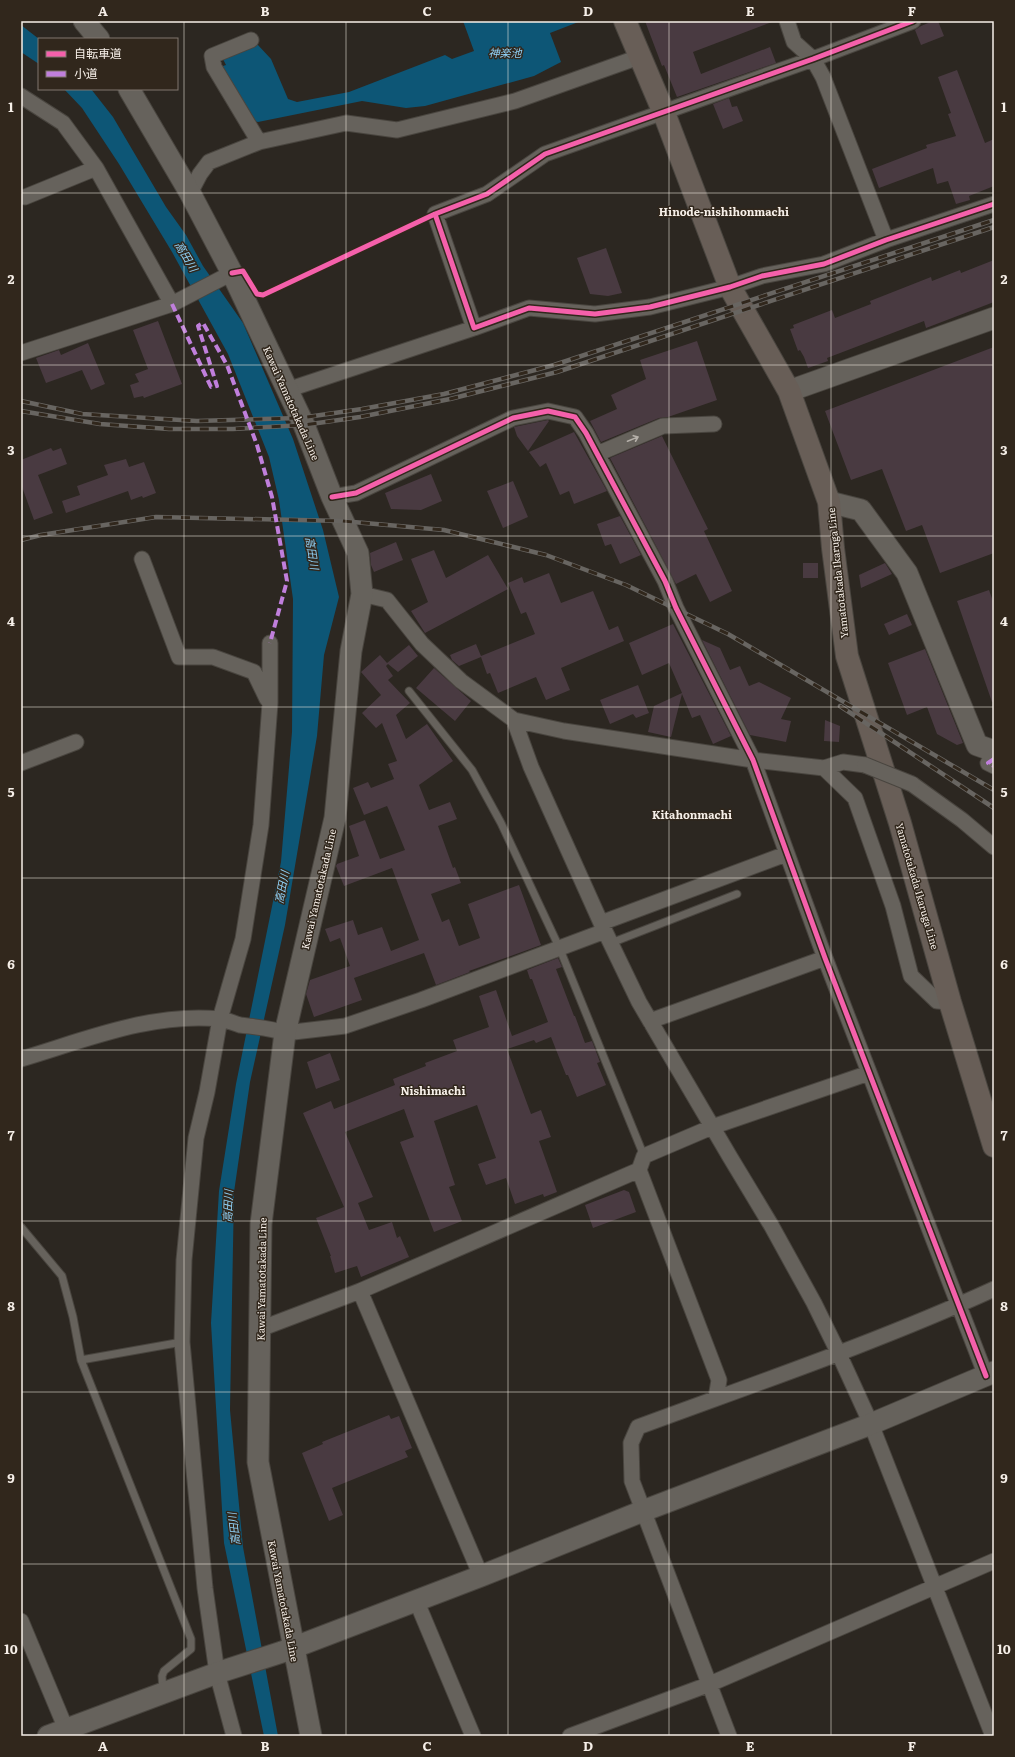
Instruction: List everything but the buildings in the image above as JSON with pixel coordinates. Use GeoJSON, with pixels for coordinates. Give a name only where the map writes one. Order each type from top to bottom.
{"type":"FeatureCollection","features":[{"type":"Feature","properties":{"kind":"main road"},"geometry":{"type":"LineString","coordinates":[[84,21],[98,38]]}},
{"type":"Feature","properties":{"kind":"main road","name":"Yamatotakada Ikaruga Line"},"geometry":{"type":"LineString","coordinates":[[625,21],[664,113],[730,286],[789,391],[830,502],[833,548],[847,656],[900,823],[950,1002],[994,1146]]}},
{"type":"Feature","properties":{"kind":"main road","name":"Kawai Yamatotakada Line"},"geometry":{"type":"LineString","coordinates":[[130,90],[190,193],[304,425],[332,497],[358,553],[362,594],[351,651],[335,818],[280,1032],[260,1224],[258,1462],[288,1650],[310,1736]]}},
{"type":"Feature","properties":{"kind":"main road"},"geometry":{"type":"LineString","coordinates":[[789,391],[994,318]]}},
{"type":"Feature","properties":{"kind":"main road"},"geometry":{"type":"LineString","coordinates":[[830,502],[861,510],[907,573],[977,745],[994,751]]}},
{"type":"Feature","properties":{"kind":"main road"},"geometry":{"type":"LineString","coordinates":[[57,1733],[224,1671],[288,1650],[481,1576],[643,1511],[871,1424],[990,1374]]}},
{"type":"Feature","properties":{"kind":"street"},"geometry":{"type":"LineString","coordinates":[[787,21],[794,42],[812,59],[823,77],[886,240]]}},
{"type":"Feature","properties":{"kind":"street"},"geometry":{"type":"LineString","coordinates":[[474,328],[436,214],[487,194],[545,154],[664,113],[913,21]]}},
{"type":"Feature","properties":{"kind":"street"},"geometry":{"type":"LineString","coordinates":[[251,40],[212,56],[214,68],[259,142]]}},
{"type":"Feature","properties":{"kind":"street"},"geometry":{"type":"LineString","coordinates":[[190,193],[200,174],[209,162],[259,142],[346,122],[397,130],[515,100],[639,57]]}},
{"type":"Feature","properties":{"kind":"street"},"geometry":{"type":"LineString","coordinates":[[21,96],[63,123],[96,168],[172,304]]}},
{"type":"Feature","properties":{"kind":"street"},"geometry":{"type":"LineString","coordinates":[[25,197],[96,168]]}},
{"type":"Feature","properties":{"kind":"street"},"geometry":{"type":"LineString","coordinates":[[287,390],[474,328],[529,308],[595,314],[650,307],[762,276],[824,264],[886,240],[994,204]]}},
{"type":"Feature","properties":{"kind":"street"},"geometry":{"type":"LineString","coordinates":[[21,353],[172,304],[229,274]]}},
{"type":"Feature","properties":{"kind":"street"},"geometry":{"type":"LineString","coordinates":[[332,497],[356,493],[513,418],[548,410],[575,417],[597,454],[665,581],[676,608],[753,760],[825,958],[958,1305],[990,1374]]}},
{"type":"Feature","properties":{"kind":"street"},"geometry":{"type":"LineString","coordinates":[[597,454],[663,426],[714,424]]}},
{"type":"Feature","properties":{"kind":"street"},"geometry":{"type":"LineString","coordinates":[[142,559],[180,657],[213,657],[254,672],[270,703]]}},
{"type":"Feature","properties":{"kind":"street"},"geometry":{"type":"LineString","coordinates":[[362,594],[387,600],[422,644],[461,681],[514,720],[564,731],[753,760],[824,768],[843,762],[866,765],[912,784],[962,820],[994,847]]}},
{"type":"Feature","properties":{"kind":"street"},"geometry":{"type":"LineString","coordinates":[[234,1736],[224,1671],[205,1588],[182,1342],[184,1260],[196,1138],[207,1092],[220,1020],[242,939],[260,825],[270,703],[270,642]]}},
{"type":"Feature","properties":{"kind":"street"},"geometry":{"type":"LineString","coordinates":[[514,720],[531,767],[639,1002],[771,1225],[814,1303],[839,1354],[871,1424],[993,1736]]}},
{"type":"Feature","properties":{"kind":"street"},"geometry":{"type":"LineString","coordinates":[[21,763],[76,742]]}},
{"type":"Feature","properties":{"kind":"street"},"geometry":{"type":"LineString","coordinates":[[994,759],[988,763],[994,766]]}},
{"type":"Feature","properties":{"kind":"street"},"geometry":{"type":"LineString","coordinates":[[824,768],[855,798],[893,906],[911,976],[937,1001],[950,1002]]}},
{"type":"Feature","properties":{"kind":"street"},"geometry":{"type":"LineString","coordinates":[[21,1059],[132,1026],[181,1019],[220,1020],[280,1032],[345,1026],[421,1000],[559,947],[606,932],[786,854]]}},
{"type":"Feature","properties":{"kind":"street"},"geometry":{"type":"LineString","coordinates":[[650,1021],[825,958]]}},
{"type":"Feature","properties":{"kind":"street"},"geometry":{"type":"LineString","coordinates":[[260,1329],[360,1291],[642,1163],[712,1127],[869,1073]]}},
{"type":"Feature","properties":{"kind":"street"},"geometry":{"type":"LineString","coordinates":[[642,1163],[719,1380],[716,1398]]}},
{"type":"Feature","properties":{"kind":"street"},"geometry":{"type":"LineString","coordinates":[[729,1736],[632,1481],[631,1443],[638,1427],[839,1354],[994,1289]]}},
{"type":"Feature","properties":{"kind":"street"},"geometry":{"type":"LineString","coordinates":[[360,1291],[481,1576]]}},
{"type":"Feature","properties":{"kind":"street"},"geometry":{"type":"LineString","coordinates":[[570,1736],[710,1684],[994,1561]]}},
{"type":"Feature","properties":{"kind":"street"},"geometry":{"type":"LineString","coordinates":[[416,1600],[473,1736]]}},
{"type":"Feature","properties":{"kind":"street"},"geometry":{"type":"LineString","coordinates":[[21,1621],[57,1733]]}},
{"type":"Feature","properties":{"kind":"lane"},"geometry":{"type":"LineString","coordinates":[[409,692],[472,770],[501,823],[559,947],[642,1163]]}},
{"type":"Feature","properties":{"kind":"lane"},"geometry":{"type":"LineString","coordinates":[[606,932],[737,894]]}},
{"type":"Feature","properties":{"kind":"lane"},"geometry":{"type":"LineString","coordinates":[[21,1227],[62,1276],[73,1317],[81,1360],[191,1639],[191,1649],[164,1671],[162,1676],[163,1694]]}},
{"type":"Feature","properties":{"kind":"lane"},"geometry":{"type":"LineString","coordinates":[[81,1360],[182,1342]]}},
{"type":"Feature","properties":{"kind":"water","name":"神楽池"},"geometry":{"type":"Polygon","coordinates":[[[463,21],[581,21],[550,33],[561,62],[534,76],[425,106],[406,108],[362,101],[258,122],[251,120],[220,67],[226,65],[223,59],[257,44],[271,59],[288,99],[297,102],[349,92],[445,55],[452,59],[474,51],[463,21]]]}},
{"type":"Feature","properties":{"kind":"water"},"geometry":{"type":"Polygon","coordinates":[[[21,25],[38,38],[38,63],[21,52],[21,25]]]}},
{"type":"Feature","properties":{"kind":"water","name":"高田川"},"geometry":{"type":"Polygon","coordinates":[[[65,90],[92,90],[113,117],[166,207],[186,235],[203,266],[243,323],[293,439],[323,530],[339,597],[324,655],[317,736],[285,925],[250,1082],[234,1192],[230,1410],[243,1547],[278,1736],[264,1736],[224,1543],[211,1323],[219,1191],[236,1084],[281,862],[292,732],[293,599],[279,500],[269,457],[228,354],[172,252],[119,164],[82,108],[65,90]]]}},
{"type":"Feature","properties":{"kind":"railway"},"geometry":{"type":"LineString","coordinates":[[21,401],[82,414],[197,421],[300,418],[362,409],[444,394],[554,365],[994,220]]}},
{"type":"Feature","properties":{"kind":"railway"},"geometry":{"type":"LineString","coordinates":[[21,411],[100,424],[169,429],[233,429],[304,425],[360,417],[450,399],[557,372],[994,227]]}},
{"type":"Feature","properties":{"kind":"railway"},"geometry":{"type":"LineString","coordinates":[[21,540],[41,535],[156,517],[342,521],[444,530],[546,555],[626,585],[728,634],[994,790]]}},
{"type":"Feature","properties":{"kind":"railway"},"geometry":{"type":"LineString","coordinates":[[840,706],[994,808]]}},
{"type":"Feature","properties":{"kind":"marked path"},"geometry":{"type":"LineString","coordinates":[[172,304],[211,387],[217,386],[198,326],[203,323],[227,365],[257,445],[272,497],[287,581],[270,643]]}},
{"type":"Feature","properties":{"kind":"marked path"},"geometry":{"type":"LineString","coordinates":[[994,759],[988,763],[994,766]]}},
{"type":"Feature","properties":{"kind":"cycle path"},"geometry":{"type":"LineString","coordinates":[[232,273],[243,271],[257,294],[263,295],[435,214],[487,194],[545,154],[813,59],[913,21]]}},
{"type":"Feature","properties":{"kind":"cycle path"},"geometry":{"type":"LineString","coordinates":[[435,214],[474,328],[529,308],[595,314],[650,307],[730,287],[762,276],[824,264],[886,240],[994,204]]}},
{"type":"Feature","properties":{"kind":"cycle path"},"geometry":{"type":"LineString","coordinates":[[332,497],[356,493],[513,418],[548,411],[575,417],[586,433],[665,581],[676,608],[753,760],[825,958],[986,1376]]}},
{"type":"Feature","properties":{"kind":"district","name":"Hinode-nishihonmachi"},"geometry":{"type":"Point","coordinates":[724,211]}},
{"type":"Feature","properties":{"kind":"district","name":"Kitahonmachi"},"geometry":{"type":"Point","coordinates":[692,814]}},
{"type":"Feature","properties":{"kind":"district","name":"Nishimachi"},"geometry":{"type":"Point","coordinates":[433,1090]}}]}
